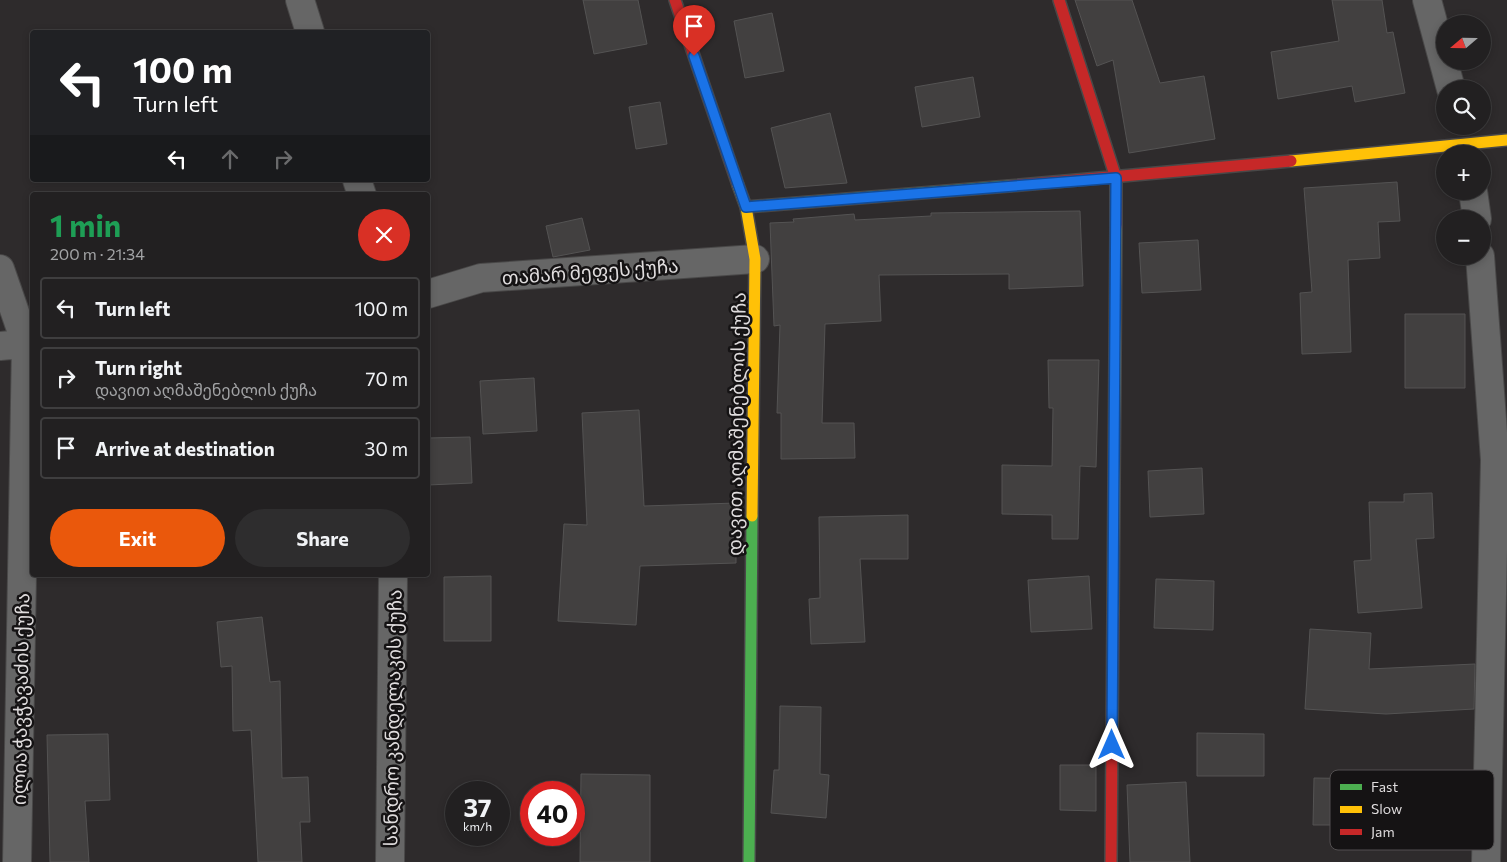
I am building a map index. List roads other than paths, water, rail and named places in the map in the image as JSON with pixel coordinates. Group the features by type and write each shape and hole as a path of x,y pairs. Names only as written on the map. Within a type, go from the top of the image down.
{"street":[{"path":"300,0 309,30"},
{"name":"დავით აღმაშენებლის ქუჩა","path":"675,0 746,207 755,259 749,862"},
{"path":"1059,0 1116,178 1111,862"},
{"path":"1427,0 1448,80"},
{"path":"746,207 1116,178 1464,141 1507,140"},
{"name":"თამარ მეფეს ქუჩა","path":"430,293 481,278 755,259"},
{"path":"1481,265 1495,460 1488,770"},
{"name":"ილია ჭავჭავაძის ქუჩა","path":"0,269 19,344 17,862"},
{"name":"სანდრო კანდელაკის ქუჩა","path":"390,862 393,577"}]}
